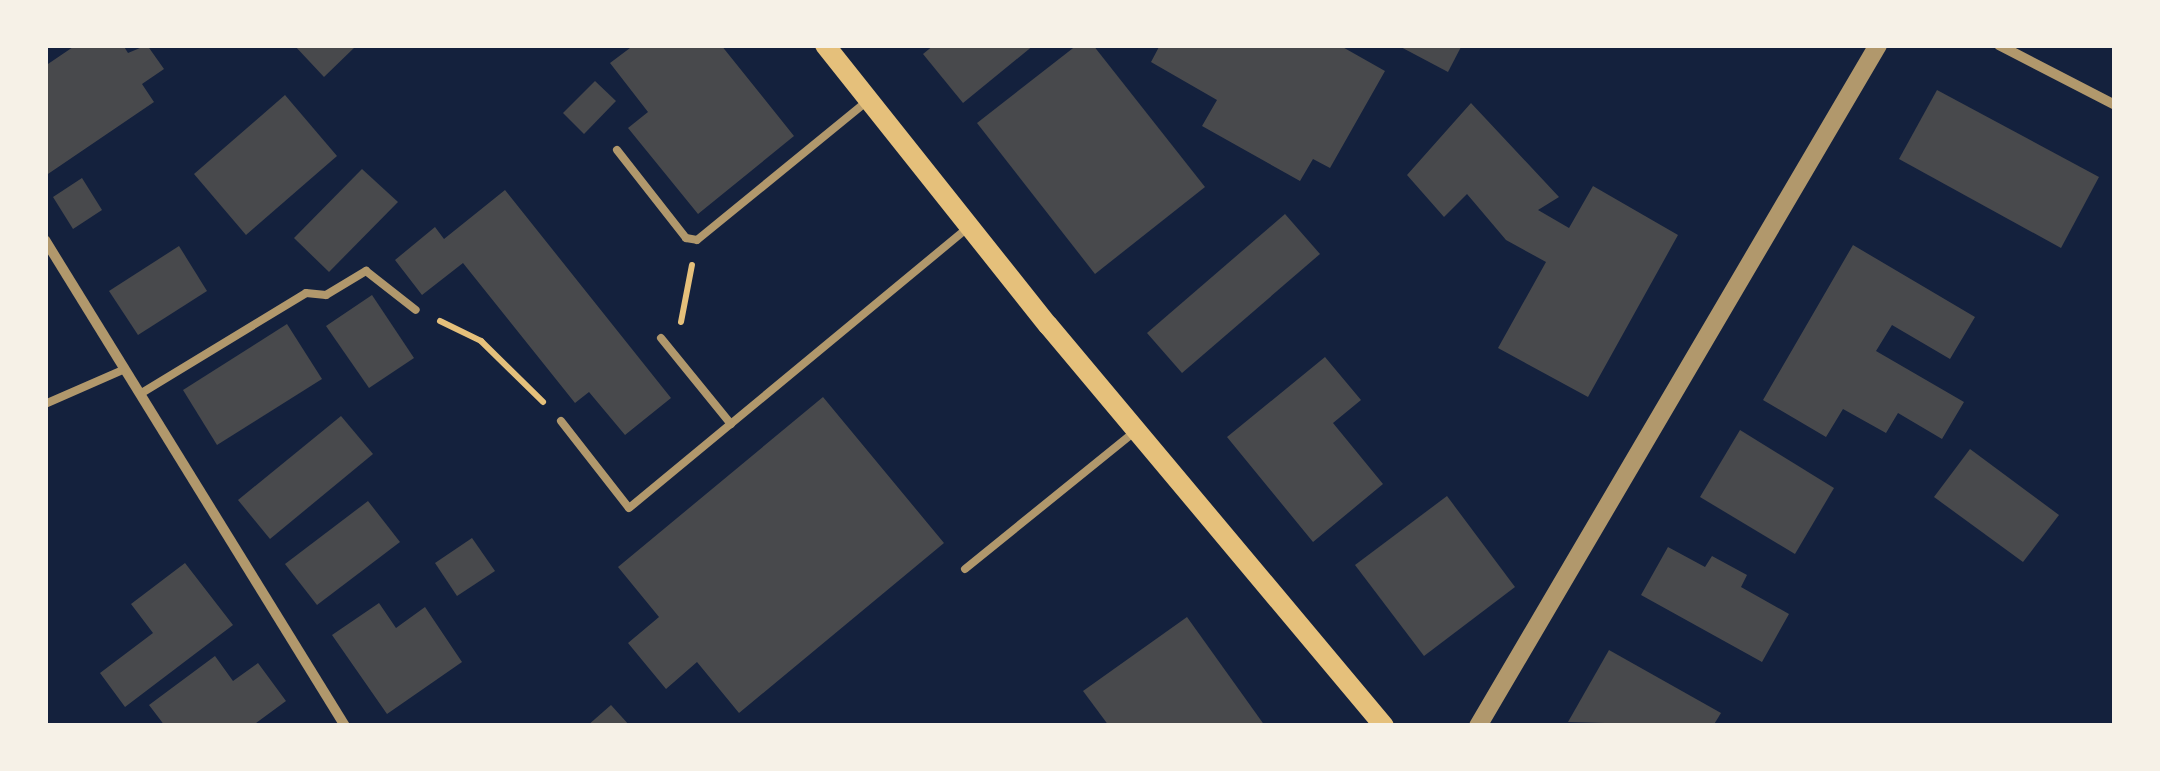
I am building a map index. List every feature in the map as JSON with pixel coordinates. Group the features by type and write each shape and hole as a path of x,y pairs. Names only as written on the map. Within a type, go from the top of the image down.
{"main road":[{"path":"826,45 1137,430 1384,726"}],"street":[{"path":"1478,726 1878,45"},
{"path":"1999,45 2115,105"},
{"path":"45,240 345,726"}],"lane":[{"path":"617,150 686,238 697,240 869,99"},
{"path":"562,421 629,508 970,226"},
{"path":"140,394 306,293 326,295 366,271 416,310"},
{"path":"661,338 731,424"},
{"path":"45,404 125,369"},
{"path":"964,570 1137,430"}],"path":[{"path":"675,354 697,240"},
{"path":"416,310 481,341 562,421"}],"building":[{"path":"76,45 123,45 128,53 147,45 164,69 142,84 154,102 45,176 45,66"},
{"path":"294,45 357,45 324,77"},
{"path":"634,45 721,45 794,136 698,214 628,128 648,112 610,63"},
{"path":"934,45 1034,45 963,103 923,54"},
{"path":"1077,45 1093,45 1205,187 1095,274 977,123"},
{"path":"1160,45 1339,45 1385,71 1330,168 1313,159 1300,181 1202,126 1217,100 1151,62"},
{"path":"1397,45 1462,45 1448,72"},
{"path":"595,81 616,101 584,134 563,113"},
{"path":"1937,90 2099,177 2061,248 1899,159"},
{"path":"285,95 337,156 246,235 194,174"},
{"path":"1471,103 1559,197 1538,210 1569,228 1593,186 1678,235 1588,397 1498,348 1546,262 1506,240 1467,194 1444,217 1407,175"},
{"path":"362,169 398,202 329,272 294,238"},
{"path":"82,178 102,210 73,229 53,197"},
{"path":"505,190 671,398 625,435 589,392 575,403 463,263 422,295 395,260 435,227 444,239"},
{"path":"1285,214 1320,254 1182,373 1147,333"},
{"path":"1853,245 1975,317 1950,359 1892,325 1876,351 1964,402 1942,439 1898,413 1886,433 1843,409 1826,437 1763,400"},
{"path":"179,246 207,291 138,335 109,291"},
{"path":"372,295 414,358 369,388 326,326"},
{"path":"287,324 322,379 217,445 183,390"},
{"path":"1325,357 1361,400 1333,423 1383,484 1313,542 1227,437"},
{"path":"823,397 944,543 739,713 697,662 666,689 628,643 659,617 618,567"},
{"path":"341,416 373,454 270,539 238,500"},
{"path":"1740,430 1834,488 1795,554 1700,497"},
{"path":"1970,449 2059,515 2023,562 1934,497"},
{"path":"1447,496 1515,587 1424,656 1355,565"},
{"path":"368,501 400,542 317,605 285,564"},
{"path":"472,538 495,571 457,596 435,563"},
{"path":"1668,547 1705,567 1712,556 1747,575 1741,587 1789,614 1762,662 1641,595"},
{"path":"185,563 233,625 125,707 100,673 153,633 131,604"},
{"path":"379,603 396,628 425,607 462,662 387,714 332,635"},
{"path":"1187,617 1265,726 1109,726 1083,691"},
{"path":"1609,650 1721,713 1713,726 1568,722"},
{"path":"215,656 233,681 258,663 286,701 252,726 165,726 149,705"},
{"path":"611,705 630,726 587,726"}]}
